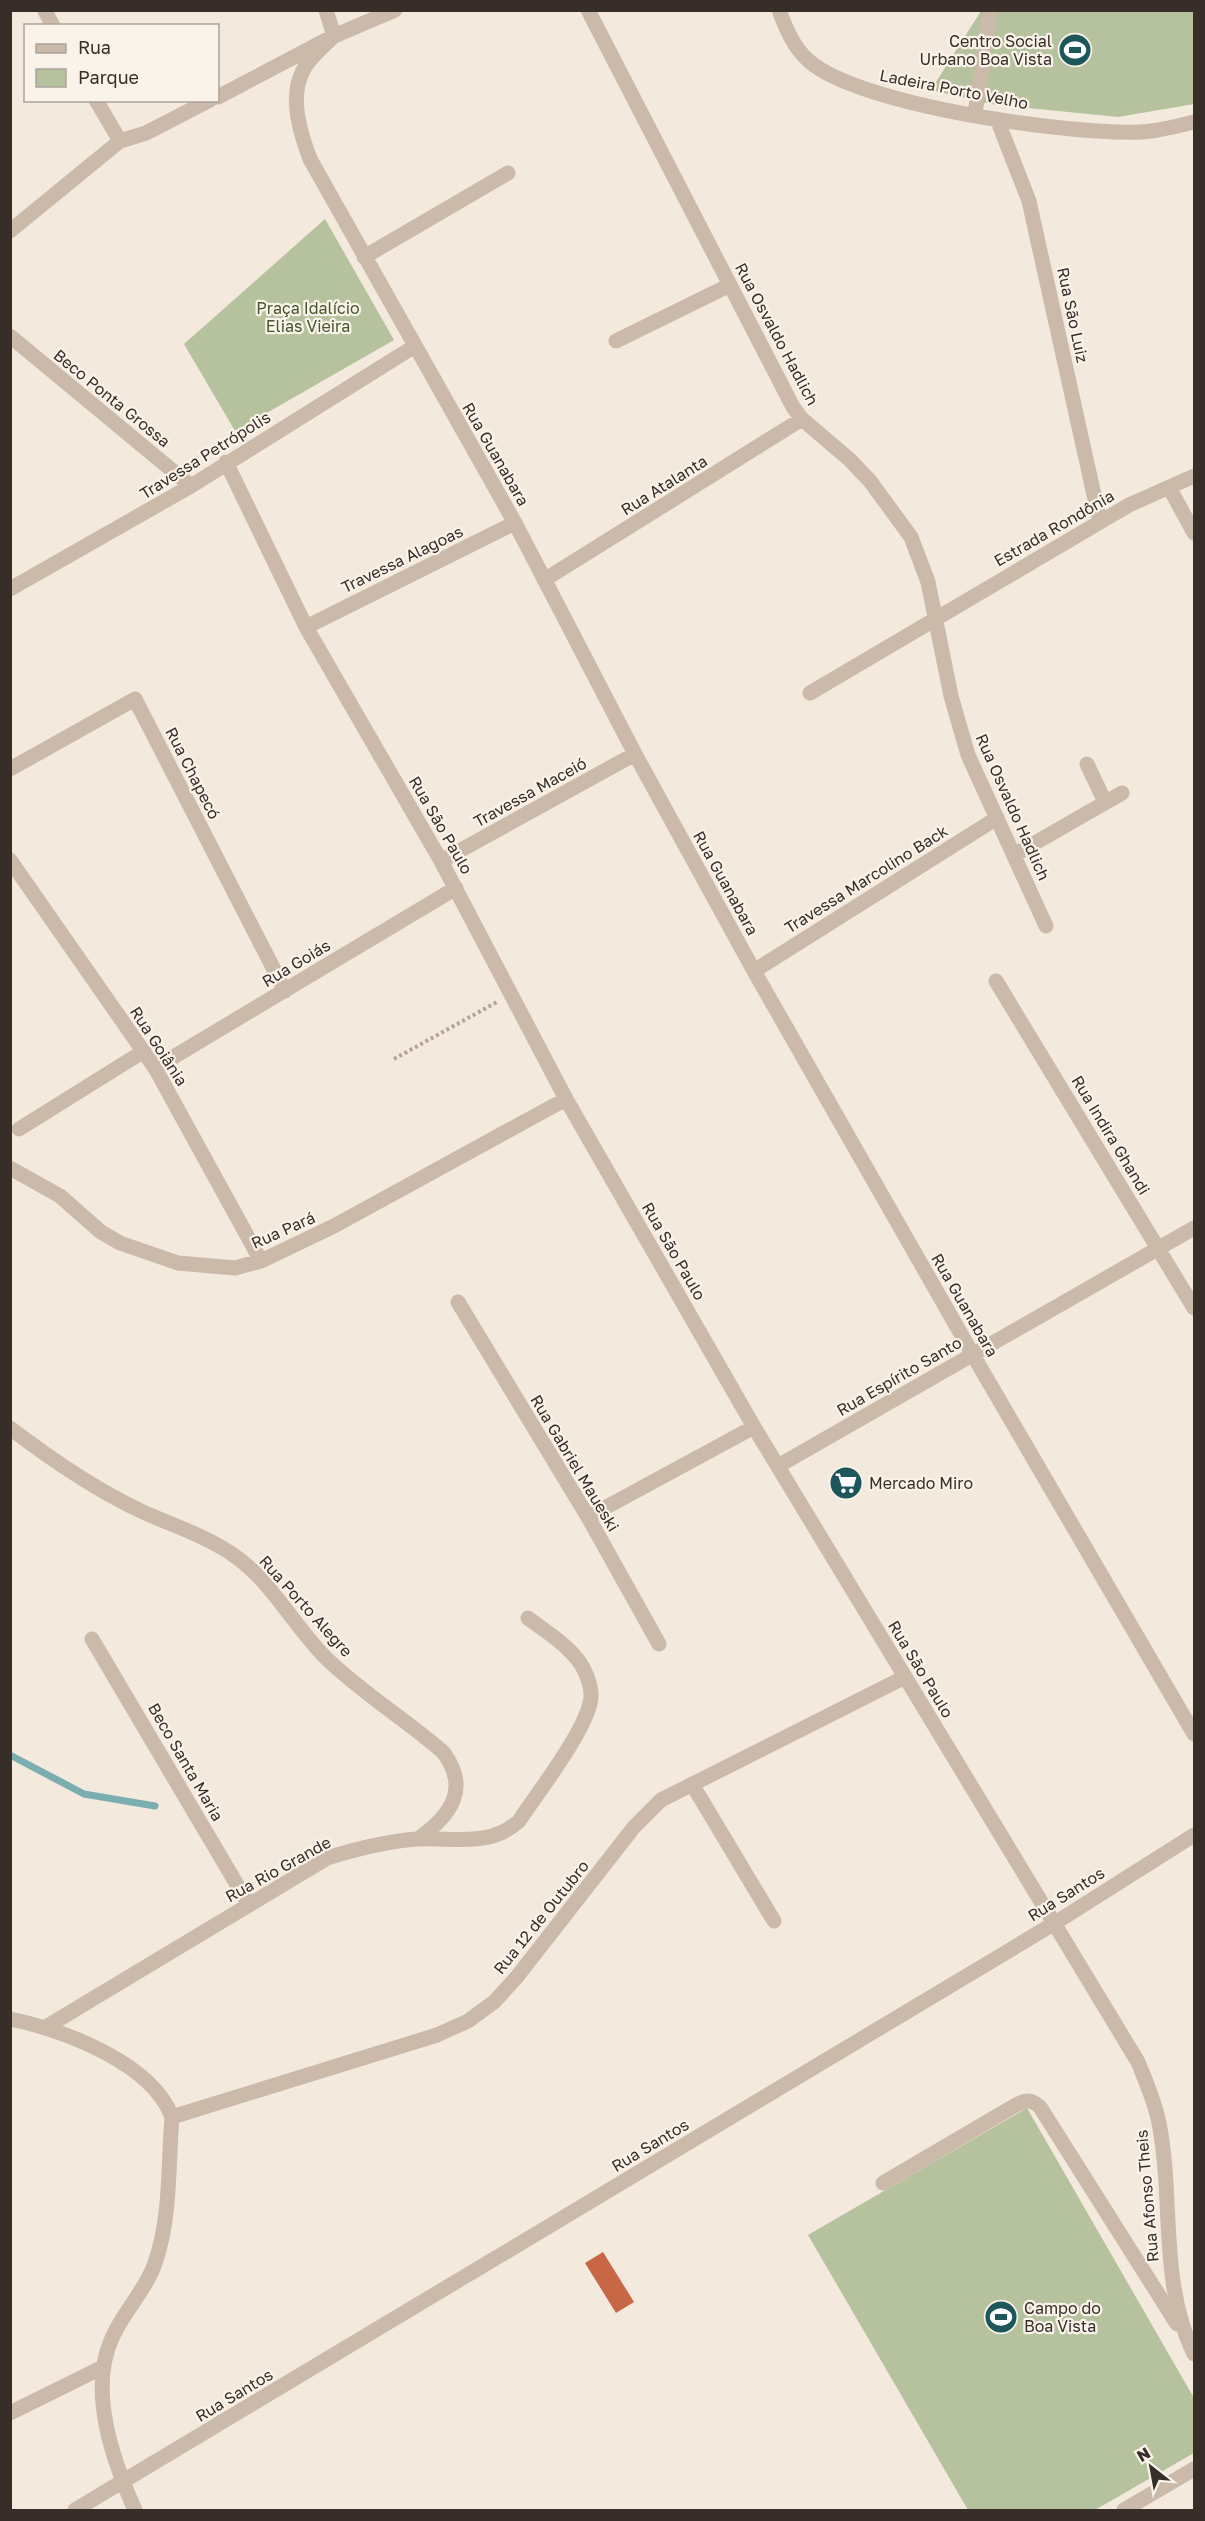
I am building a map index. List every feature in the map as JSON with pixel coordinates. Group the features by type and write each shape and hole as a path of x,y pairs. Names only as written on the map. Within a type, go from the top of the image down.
{"street":[{"path":"326,10 334,36"},
{"path":"219,95 334,36 395,10"},
{"name":"Rua Osvaldo Hadlich","path":"588,10 802,419 850,460 892,508 911,537 921,560 960,729 1046,926"},
{"name":"Ladeira Porto Velho","path":"779,10 796,46 808,61 827,74 878,94 997,119 1123,132 1142,132 1194,122"},
{"path":"975,114 990,10"},
{"name":"Rua Guanabara","path":"334,36 311,59 300,76 298,119 310,159 515,523 635,754 754,971 973,1355 1194,1734"},
{"path":"97,102 120,141"},
{"path":"10,231 120,141 146,133 206,102"},
{"name":"Rua São Luiz","path":"997,119 1029,201 1100,522"},
{"path":"364,257 508,173"},
{"path":"616,341 730,285"},
{"name":"Beco Ponta Grossa","path":"14,344 191,486"},
{"name":"Travessa Petrópolis","path":"10,589 191,486 226,462 415,346"},
{"name":"Rua Atalanta","path":"544,580 802,419"},
{"name":"Rua São Paulo","path":"226,462 306,627 456,888 566,1099 754,1427 1126,2038"},
{"name":"Estrada Rondônia","path":"810,693 1100,522 1194,476"},
{"path":"1169,487 1194,533"},
{"name":"Travessa Alagoas","path":"306,627 515,523"},
{"name":"Rua Chapecó","path":"10,769 135,699 285,991"},
{"name":"Travessa Maceió","path":"441,861 635,754"},
{"path":"1087,764 1105,802"},
{"path":"1014,855 1122,793"},
{"name":"Travessa Marcolino Back","path":"754,971 997,818"},
{"name":"Rua Goiânia","path":"10,861 155,1068 261,1261"},
{"name":"Rua Goiás","path":"155,1068 456,888"},
{"name":"Rua Indira Ghandi","path":"996,981 1194,1308"},
{"path":"19,1129 144,1051"},
{"name":"Rua Pará","path":"10,1167 60,1196 101,1232 148,1254 202,1267 235,1268 261,1261 334,1226 566,1099"},
{"name":"Rua Espírito Santo","path":"778,1467 1194,1228"},
{"name":"Rua Gabriel Maueski","path":"458,1302 588,1517 659,1644"},
{"path":"588,1517 754,1427"},
{"name":"Rua Porto Alegre","path":"10,1428 74,1474 108,1495 209,1540 231,1553 251,1568 307,1639 328,1660 443,1752 453,1766 457,1780 455,1794 448,1811 439,1824 418,1839"},
{"name":"Rua Rio Grande","path":"46,2028 327,1858 368,1847 418,1839 474,1840 507,1832 519,1821 586,1715 591,1697 588,1680 579,1660 528,1618"},
{"name":"Beco Santa Maria","path":"92,1639 249,1905"},
{"name":"Rua 12 de Outubro","path":"172,2117 437,2035 468,2021 494,2002 516,1978 648,1811 661,1800 905,1677"},
{"path":"692,1784 774,1922"},
{"name":"Rua Santos","path":"75,2511 1055,1923 1194,1834"},
{"path":"10,2019 46,2028 86,2044 136,2072 154,2086 166,2102 172,2117 165,2209 158,2254 146,2282 123,2314 110,2340 103,2367 103,2401 123,2482 135,2511"},
{"name":"Rua Afonso Theis","path":"1126,2038 1149,2089 1159,2122 1175,2297 1187,2339 1194,2354"},
{"path":"883,2183 1016,2105 1026,2100 1034,2101 1040,2107 1187,2339"},
{"path":"10,2413 103,2367"},
{"path":"1124,2511 1194,2469"}],"path":[{"path":"394,1059 511,994"}],"green space":[{"name":"Centro Social Urbano Boa Vista","path":"981,11 1194,11 1194,104 1118,117 990,104 931,90"},
{"name":"Praça Idalício Elias Vieira","path":"325,219 394,340 235,431 184,344"},
{"name":"Campo do Boa Vista","path":"1027,2108 1194,2398 1194,2453 1095,2510 968,2510 808,2235"}],"building":[{"path":"603,2252 634,2302 616,2313 585,2263"}],"waterway":[{"path":"10,1755 84,1794 155,1806"}],"place":[{"name":"Centro Social Urbano Boa Vista","path":"1075,50"},
{"name":"Mercado Miro","path":"846,1483"},
{"name":"Campo do Boa Vista","path":"1001,2317"}]}
